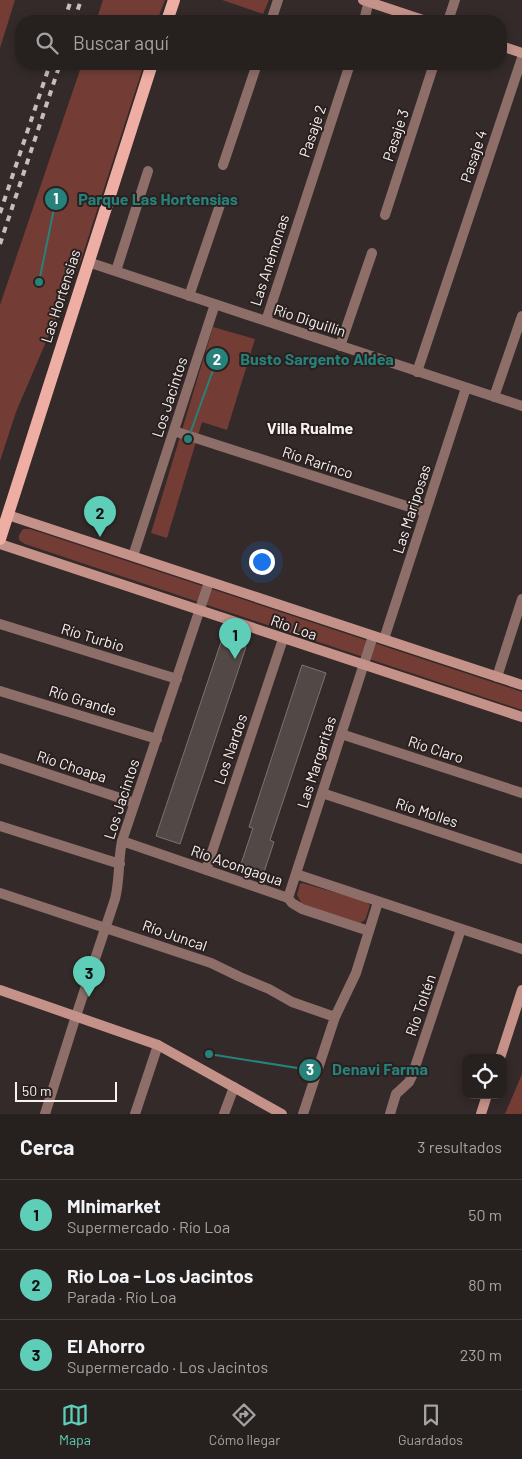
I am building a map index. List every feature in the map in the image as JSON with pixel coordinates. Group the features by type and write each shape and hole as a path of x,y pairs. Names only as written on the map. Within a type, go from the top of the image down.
{"main road":[{"path":"169,15 174,0"},
{"name":"Las Hortensias","path":"0,539 150,70"}],"street":[{"path":"273,15 278,0"},
{"path":"450,15 455,0"},
{"path":"365,15 366,1 408,15"},
{"path":"507,48 522,53"},
{"name":"Pasaje 4","path":"417,372 522,58"},
{"path":"223,165 255,70"},
{"name":"Pasaje 2","path":"302,208 348,70"},
{"name":"Pasaje 3","path":"384,215 432,70"},
{"path":"116,271 148,171"},
{"path":"189,296 220,205"},
{"name":"Las Anémonas","path":"266,321 302,208"},
{"path":"340,346 372,253"},
{"name":"Río Diguillín","path":"88,262 522,406"},
{"name":"Los Jacintos","path":"133,556 215,304"},
{"path":"494,397 522,316"},
{"name":"Las Mariposas","path":"384,640 466,388"},
{"name":"Río Rarinco","path":"174,432 425,512"},
{"name":"Río Loa","path":"8,515 522,685"},
{"name":"Río Loa","path":"0,544 363,666 522,717"},
{"name":"Los Jacintos","path":"45,1114 118,887 122,841 210,582"},
{"path":"497,677 522,599"},
{"name":"Río Turbio","path":"0,624 177,679"},
{"name":"Las Margaritas","path":"288,898 373,636"},
{"name":"Los Nardos","path":"206,870 283,639"},
{"name":"Río Grande","path":"0,691 156,739"},
{"name":"Río Claro","path":"341,734 522,793"},
{"name":"Río Choapa","path":"0,758 135,803"},
{"name":"Río Molles","path":"322,793 522,859"},
{"path":"0,826 120,864"},
{"name":"Río Acongagua","path":"122,841 288,898 302,909 369,931"},
{"name":"Río Acongagua","path":"296,874 522,950"},
{"name":"Río Juncal","path":"0,893 211,963 269,988 292,1002 335,1017"},
{"path":"303,1114 335,1017 356,973 378,902"},
{"name":"Río Toltén","path":"390,1114 396,1094 409,1082 412,1076 461,929"},
{"path":"0,990 158,1045 282,1114"},
{"path":"501,1054 522,990"},
{"path":"135,1114 158,1045"},
{"path":"224,1114 234,1087"},
{"path":"481,1114 486,1099"}],"shaded area":[{"path":"0,0 15,0 0,48"},
{"path":"103,0 165,0 159,15 98,15"},
{"path":"222,0 269,0 263,14"},
{"path":"80,70 142,70 81,260 16,412 0,461 0,305"},
{"path":"213,327 255,339 227,430 202,422 167,538 151,533"},
{"path":"23,529 30,529 522,692 522,710 25,544 19,540 19,535"},
{"path":"302,883 365,901 370,905 365,920 360,923 305,906 297,895"},
{"path":"522,1074 522,1114 505,1114"}],"building":[{"path":"222,639 246,647 180,844 156,836"},
{"path":"302,665 326,673 270,840 274,842 264,872 241,864 253,828 249,827"}],"railway":[{"path":"66,15 71,0"},
{"path":"76,15 81,0"},
{"path":"0,213 48,70"},
{"path":"0,244 58,70"}],"place":[{"name":"Parque Las Hortensias","path":"39,282"},
{"name":"Busto Sargento Aldea","path":"188,439"},
{"name":"Rio Loa - Los Jacintos","path":"100,537"},
{"name":"MInimarket","path":"235,659"},
{"name":"El Ahorro","path":"89,997"},
{"name":"Denavi Farma","path":"209,1054"}],"district":[{"name":"Villa Rualme","path":"310,427"}]}
